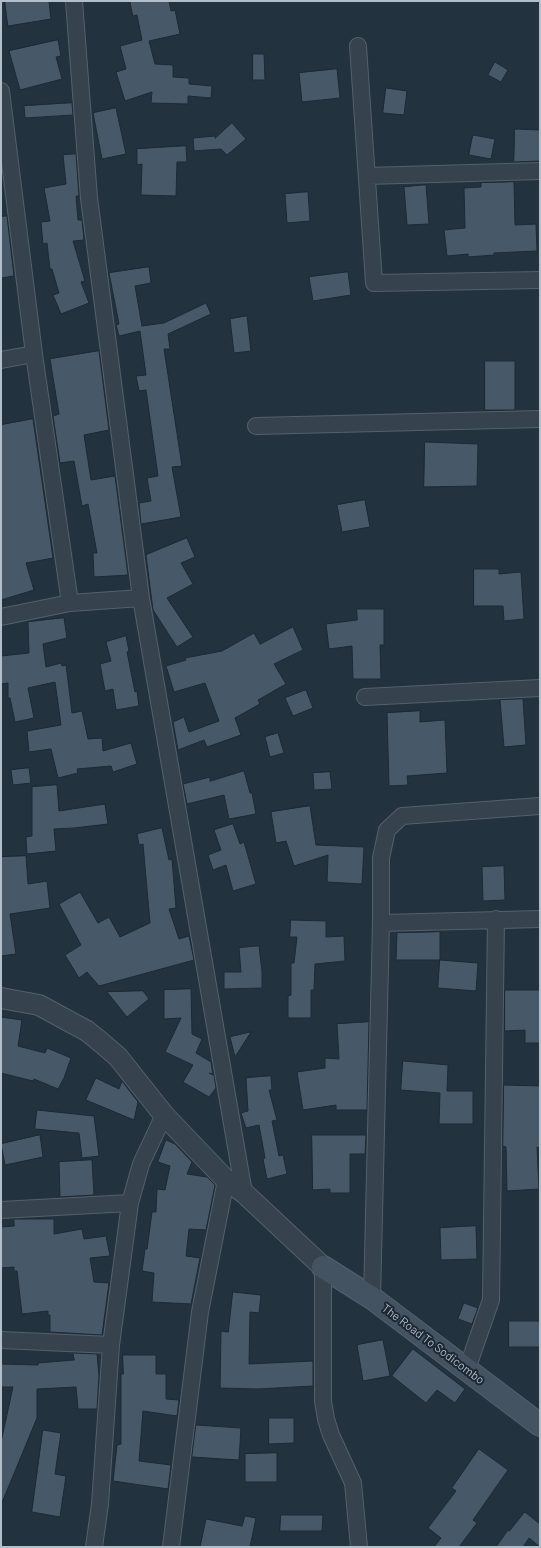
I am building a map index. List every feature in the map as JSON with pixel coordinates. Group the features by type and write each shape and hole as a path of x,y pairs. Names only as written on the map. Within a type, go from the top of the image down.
{"main road":[{"name":"The Road To Sodicombo","path":"323,1267 372,1298 540,1425"}],"street":[{"path":"74,1 90,198 141,598 244,1192"},
{"path":"358,46 374,283 540,280"},
{"path":"1,91 34,354 70,602"},
{"path":"367,176 540,171"},
{"path":"1,360 34,354"},
{"path":"256,426 540,419"},
{"path":"1,616 70,602 141,598"},
{"path":"365,697 540,688"},
{"path":"372,1298 381,858 387,830 402,816 540,806"},
{"path":"381,923 540,919"},
{"path":"467,1369 491,1300 496,920"},
{"path":"1,998 39,1005 87,1031 118,1057 164,1115 226,1180 244,1192 323,1267 324,1400 326,1419 353,1483 359,1547"},
{"path":"94,1547 100,1504 112,1346 130,1203 141,1164 164,1115"},
{"path":"171,1547 200,1312 226,1180"},
{"path":"1,1210 130,1203"},
{"path":"1,1340 112,1346"}],"building":[{"path":"5,1 49,1 51,19 8,26"},
{"path":"130,1 169,1 171,11 175,10 180,34 149,41 155,64 173,65 173,77 189,78 189,84 212,86 211,98 188,96 188,104 151,103 152,92 125,101 116,72 126,69 120,46 142,40 137,15 133,16"},
{"path":"58,40 61,56 56,57 62,79 20,90 9,51"},
{"path":"253,54 264,54 265,80 253,80"},
{"path":"495,62 508,70 501,82 488,75"},
{"path":"337,69 340,98 302,102 299,73"},
{"path":"386,88 407,91 404,115 383,113"},
{"path":"72,103 73,115 25,118 24,106"},
{"path":"116,108 126,154 102,159 93,113"},
{"path":"232,123 246,139 227,155 221,149 194,151 193,138 215,136 215,138"},
{"path":"515,129 540,130 540,161 514,162"},
{"path":"473,135 495,139 491,159 469,155"},
{"path":"186,146 187,162 177,162 176,196 141,195 142,164 137,165 137,149"},
{"path":"76,154 79,196 76,196 78,220 82,220 84,240 73,241 85,281 81,282 89,303 61,314 53,295 59,293 52,269 50,269 47,243 43,244 41,222 50,221 44,188 66,184 63,155"},
{"path":"514,182 515,225 536,224 537,251 494,253 494,255 468,257 468,254 447,256 444,230 465,228 464,188 481,187 481,183"},
{"path":"426,185 429,224 407,225 404,187"},
{"path":"308,192 310,221 287,223 285,194"},
{"path":"7,216 14,276 1,278 1,217"},
{"path":"149,267 151,283 135,286 142,326 164,323 206,303 211,314 168,334 170,349 164,349 182,466 172,467 181,517 141,524 139,503 151,501 147,478 158,476 146,390 139,391 136,376 146,375 140,331 119,336 116,325 119,324 109,273"},
{"path":"348,272 351,295 313,301 309,277"},
{"path":"247,316 251,351 234,353 230,319"},
{"path":"99,351 109,430 84,435 91,480 115,476 128,575 94,577 93,553 97,553 88,504 82,506 74,461 60,463 53,416 59,414 50,359"},
{"path":"485,361 515,361 515,410 485,410"},
{"path":"33,419 53,558 26,563 34,590 1,600 1,425"},
{"path":"425,442 478,444 477,486 424,487"},
{"path":"365,500 370,527 342,532 337,505"},
{"path":"187,538 195,557 181,563 193,584 167,598 193,637 177,647 153,610 146,555"},
{"path":"474,569 499,569 499,574 521,572 524,619 504,621 503,606 474,606"},
{"path":"357,609 384,609 384,645 380,645 381,679 353,679 352,646 329,649 326,624 357,620"},
{"path":"64,618 67,638 43,644 46,667 61,663 62,666 66,665 72,713 82,711 88,739 102,738 103,751 131,743 137,764 113,772 111,766 77,769 78,773 58,778 51,749 29,752 27,731 61,725 55,682 28,688 34,718 15,722 10,698 8,698 8,683 1,684 1,656 29,653 28,622"},
{"path":"293,627 303,650 274,664 286,684 258,700 260,704 235,718 241,735 207,747 204,740 178,750 173,722 184,717 189,732 219,721 205,683 174,692 166,666 186,660 185,658 222,651 254,633 260,644"},
{"path":"126,636 129,651 127,652 139,706 116,710 113,689 105,691 100,664 111,661 106,642"},
{"path":"306,690 313,708 293,716 285,698"},
{"path":"523,699 526,745 504,747 500,700"},
{"path":"420,711 420,722 445,720 447,773 407,776 408,785 389,786 387,713"},
{"path":"278,733 284,753 270,757 265,737"},
{"path":"29,768 31,783 13,785 11,770"},
{"path":"244,771 250,793 252,793 256,814 229,819 224,795 187,804 183,784 210,777 210,781"},
{"path":"330,772 332,789 314,790 313,773"},
{"path":"57,785 59,811 105,804 108,824 54,829 56,851 27,854 26,837 32,836 32,787"},
{"path":"310,806 316,845 364,847 362,884 327,882 328,855 294,866 286,841 276,843 271,812"},
{"path":"233,824 240,844 244,842 256,884 233,891 226,865 213,870 208,855 221,850 214,830"},
{"path":"162,828 169,860 172,859 176,908 169,909 179,939 189,936 194,960 99,986 87,972 79,978 65,955 81,945 59,904 80,892 98,923 109,917 120,937 150,923 143,844 139,845 137,834"},
{"path":"26,856 28,884 47,881 50,908 10,914 16,954 1,956 1,857"},
{"path":"504,866 505,900 483,901 482,867"},
{"path":"291,920 326,921 326,937 344,936 345,961 315,964 314,990 311,990 311,1018 288,1018 288,996 291,995 291,963 294,963 297,937 290,937"},
{"path":"440,932 440,960 396,960 397,933"},
{"path":"259,946 262,988 224,989 224,972 241,972 239,948"},
{"path":"440,960 478,963 476,991 438,988"},
{"path":"191,989 192,1034 202,1039 196,1053 211,1062 214,1075 216,1088 209,1097 183,1082 193,1065 165,1052 181,1018 164,1019 164,990"},
{"path":"505,990 540,990 540,1043 525,1043 525,1030 505,1031"},
{"path":"143,991 149,999 127,1017 107,992"},
{"path":"1,1017 22,1020 18,1046 45,1053 47,1048 71,1058 58,1089 34,1079 33,1081 1,1073"},
{"path":"369,1022 367,1110 336,1110 336,1105 303,1110 297,1072 325,1068 325,1058 339,1059 337,1024"},
{"path":"251,1032 235,1057 230,1037"},
{"path":"403,1061 448,1065 447,1091 473,1091 473,1124 439,1124 440,1093 401,1090"},
{"path":"271,1076 272,1090 269,1090 277,1120 272,1121 279,1156 283,1155 287,1174 267,1179 259,1125 246,1128 241,1113 248,1111 246,1078"},
{"path":"96,1078 119,1089 122,1081 138,1102 134,1120 86,1100"},
{"path":"504,1085 540,1086 540,1148 537,1147 539,1189 507,1191 506,1147 503,1146"},
{"path":"37,1110 94,1116 99,1156 82,1158 79,1133 35,1129"},
{"path":"40,1135 43,1157 5,1165 1,1144"},
{"path":"312,1135 366,1135 365,1154 350,1154 350,1193 330,1193 330,1189 313,1190"},
{"path":"166,1140 175,1144 192,1162 187,1174 207,1177 215,1185 206,1230 189,1229 186,1256 200,1258 191,1304 152,1302 154,1273 142,1271 152,1212 156,1212 157,1189 165,1190 170,1166 158,1162"},
{"path":"92,1160 94,1195 60,1197 59,1162"},
{"path":"14,1219 54,1219 54,1234 82,1229 84,1239 106,1236 110,1256 90,1258 94,1282 109,1283 102,1335 50,1332 50,1315 48,1315 48,1311 22,1314 17,1271 14,1271 14,1267 1,1268 1,1227 14,1226"},
{"path":"476,1226 477,1259 441,1260 440,1228"},
{"path":"233,1292 261,1295 259,1313 250,1312 249,1364 313,1361 313,1386 258,1389 220,1388 221,1331 228,1332"},
{"path":"464,1303 478,1308 472,1324 458,1319"},
{"path":"509,1321 540,1321 540,1347 509,1347"},
{"path":"383,1340 390,1376 363,1381 357,1345"},
{"path":"413,1349 465,1389 455,1403 437,1390 426,1403 392,1376"},
{"path":"73,1353 97,1354 99,1376 97,1409 78,1409 76,1387 37,1389 37,1418 1,1505 1,1442 13,1387 1,1387 1,1364 38,1365 38,1363 74,1360"},
{"path":"123,1355 156,1355 156,1374 166,1374 166,1399 179,1400 177,1416 143,1411 139,1461 171,1465 168,1489 113,1481 117,1445 121,1444 121,1374 123,1374"},
{"path":"269,1418 294,1418 294,1443 269,1444"},
{"path":"196,1425 241,1428 239,1460 192,1457"},
{"path":"43,1430 61,1433 55,1474 66,1476 60,1517 32,1512"},
{"path":"479,1449 508,1470 473,1520 477,1523 459,1547 434,1547 441,1538 428,1528 456,1491 452,1488"},
{"path":"277,1453 277,1482 245,1482 245,1454"},
{"path":"525,1512 540,1524 540,1547 529,1538 523,1547 496,1547 508,1530"},
{"path":"281,1515 323,1515 322,1531 280,1531"},
{"path":"245,1516 256,1518 250,1547 200,1547 206,1519 242,1526"}]}
